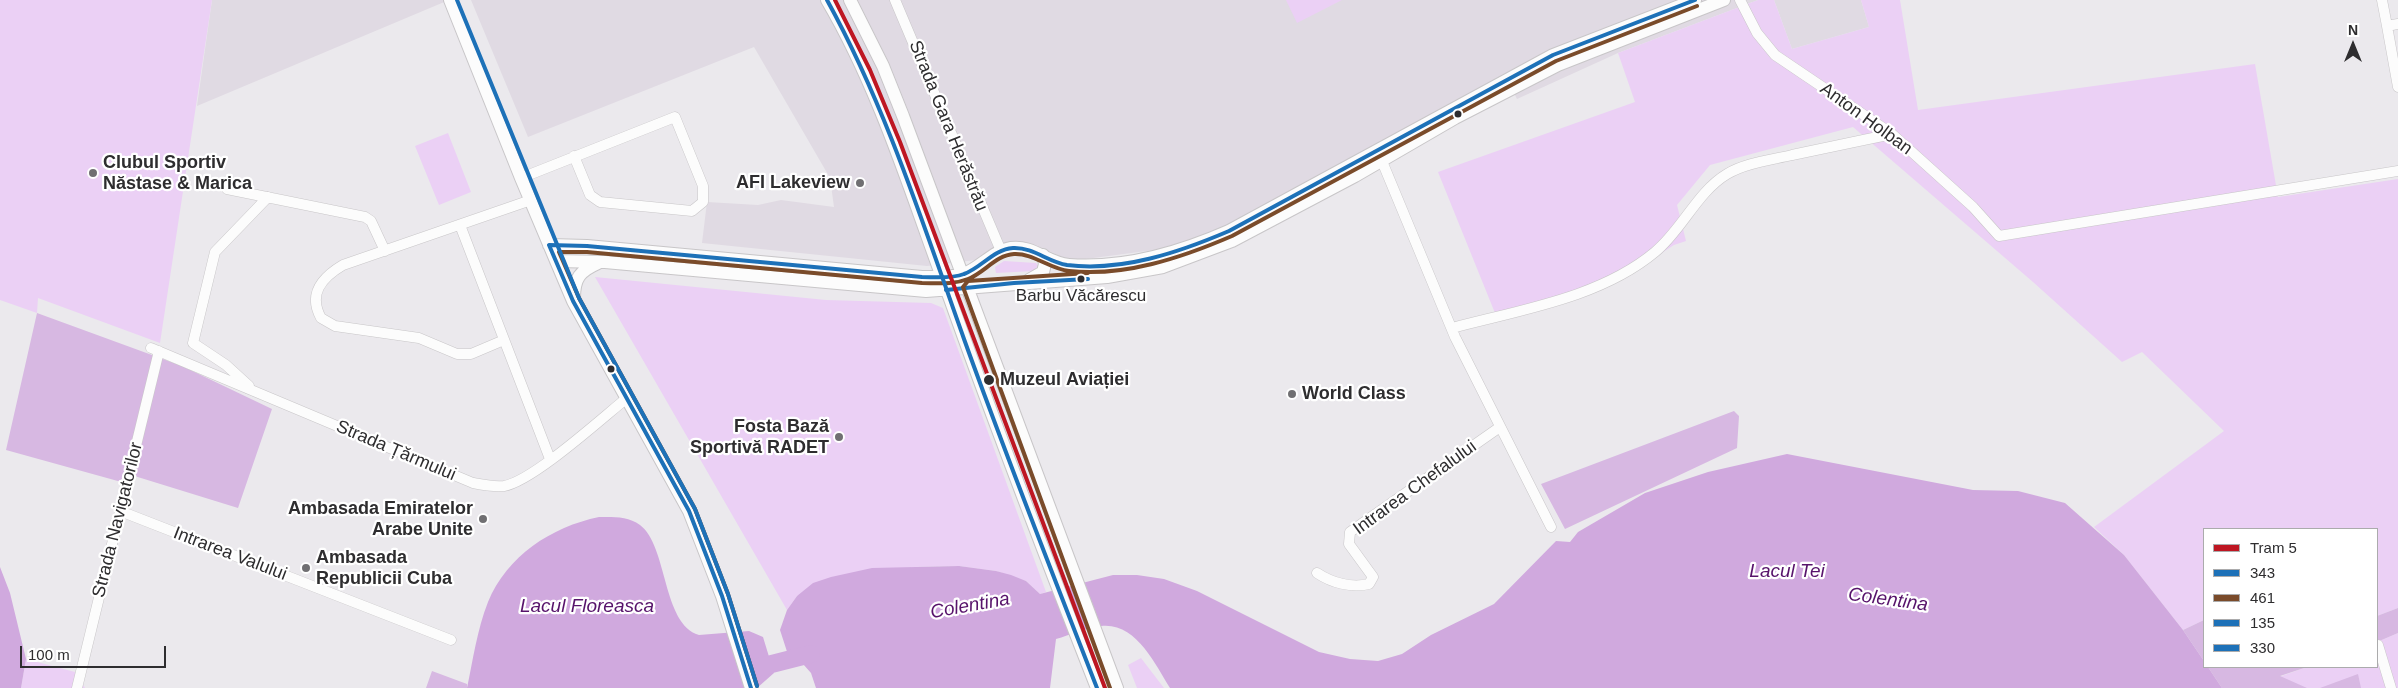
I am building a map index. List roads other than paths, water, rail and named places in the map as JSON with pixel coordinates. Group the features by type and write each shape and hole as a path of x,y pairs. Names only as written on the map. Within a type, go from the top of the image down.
{"main road":[{"path":"450,0 520,178 573,301 685,503 713,570 751,688"},
{"path":"827,0 863,72 887,127 946,290 1097,688"},
{"path":"850,0 883,66 964,274 1117,688"},
{"path":"556,261 602,262 899,289 946,290 1014,283 1107,277 1163,267 1232,241 1553,55 1695,0"},
{"path":"549,245 587,246 902,276 964,274 1001,251 1018,248 1028,249 1063,264 1106,264 1149,258 1184,249 1228,231 1564,62 1724,0"},
{"path":"1014,283 1036,278 1043,272 1045,264 1043,255"},
{"path":"573,301 577,276 585,269 602,262"}],"street":[{"name":"Strada Gara Herăstrău","path":"895,0 1001,251"},
{"name":"Anton Holban","path":"1740,0 1757,33 1775,55 1892,134 1973,207 1999,236 2398,170"},
{"path":"2382,0 2398,87"},
{"path":"2387,26 2398,24"},
{"path":"520,178 541,169 674,116 703,186 702,202 692,211 600,202 590,195 574,156"},
{"path":"1452,328 1570,297 1617,277 1655,253 1677,231 1709,190 1727,174 1756,163 1892,134"},
{"path":"1379,155 1452,328 1551,527"},
{"path":"227,189 365,217 371,222 385,251"},
{"path":"255,391 232,370 193,343 215,252 268,197"},
{"path":"504,340 471,354 457,354 418,338 335,326 321,318 315,301 315,292 333,271 343,266 531,200"},
{"path":"460,225 550,459"},
{"name":"Strada Țărmului","path":"155,350 485,486 506,486 517,481 550,459 627,398"},
{"name":"Strada Navigatorilor","path":"77,688 120,511 155,350"},
{"name":"Intrarea Chefalului","path":"1317,573 1338,583 1354,586 1369,584 1373,577 1349,544 1350,532 1500,427"},
{"name":"Intrarea Valului","path":"120,511 451,640"},
{"path":"2378,645 2391,688"}],"water":[{"name":"Lacul Tei","path":"1787,454 1973,490 2018,491 2065,503 2124,555 2183,630 2203,660 2203,668 2209,668 2222,688 1170,688 1143,646 1124,631 1113,627 1101,626 1056,639 1050,688 816,688 811,673 803,664 792,667 780,630 787,610 797,596 813,583 872,568 959,566 996,571 1026,581 1040,594 1113,575 1137,575 1164,579 1197,591 1319,652 1350,659 1378,661 1402,654 1431,635 1494,604 1556,541 1570,542 1578,532 1645,493 1708,472"},
{"name":"Lacul Floreasca","path":"599,517 630,520 640,525 649,535 656,550 671,601 678,616 687,628 699,635 749,631 763,637 774,673 757,688 467,688 484,613 496,586 507,571 533,546 548,536 564,528"},
{"path":"0,567 10,593 26,659 21,688 0,688"}],"waterway":[{"name":"Colentina","path":"748,670 811,654"}],"tram line":[{"name":"5","path":"835,0 870,70 900,142 1105,688"}],"place":[{"name":"Clubul Sportiv Năstase & Marica","path":"93,173"},
{"name":"AFI Lakeview","path":"860,183"},
{"name":"Barbu Văcărescu","path":"1081,279"},
{"name":"Muzeul Aviației","path":"989,380"},
{"name":"World Class","path":"1292,394"},
{"name":"Fosta Bază Sportivă RADET","path":"839,437"},
{"name":"Ambasada Emiratelor Arabe Unite","path":"483,519"},
{"name":"Ambasada Republicii Cuba","path":"306,568"}]}
